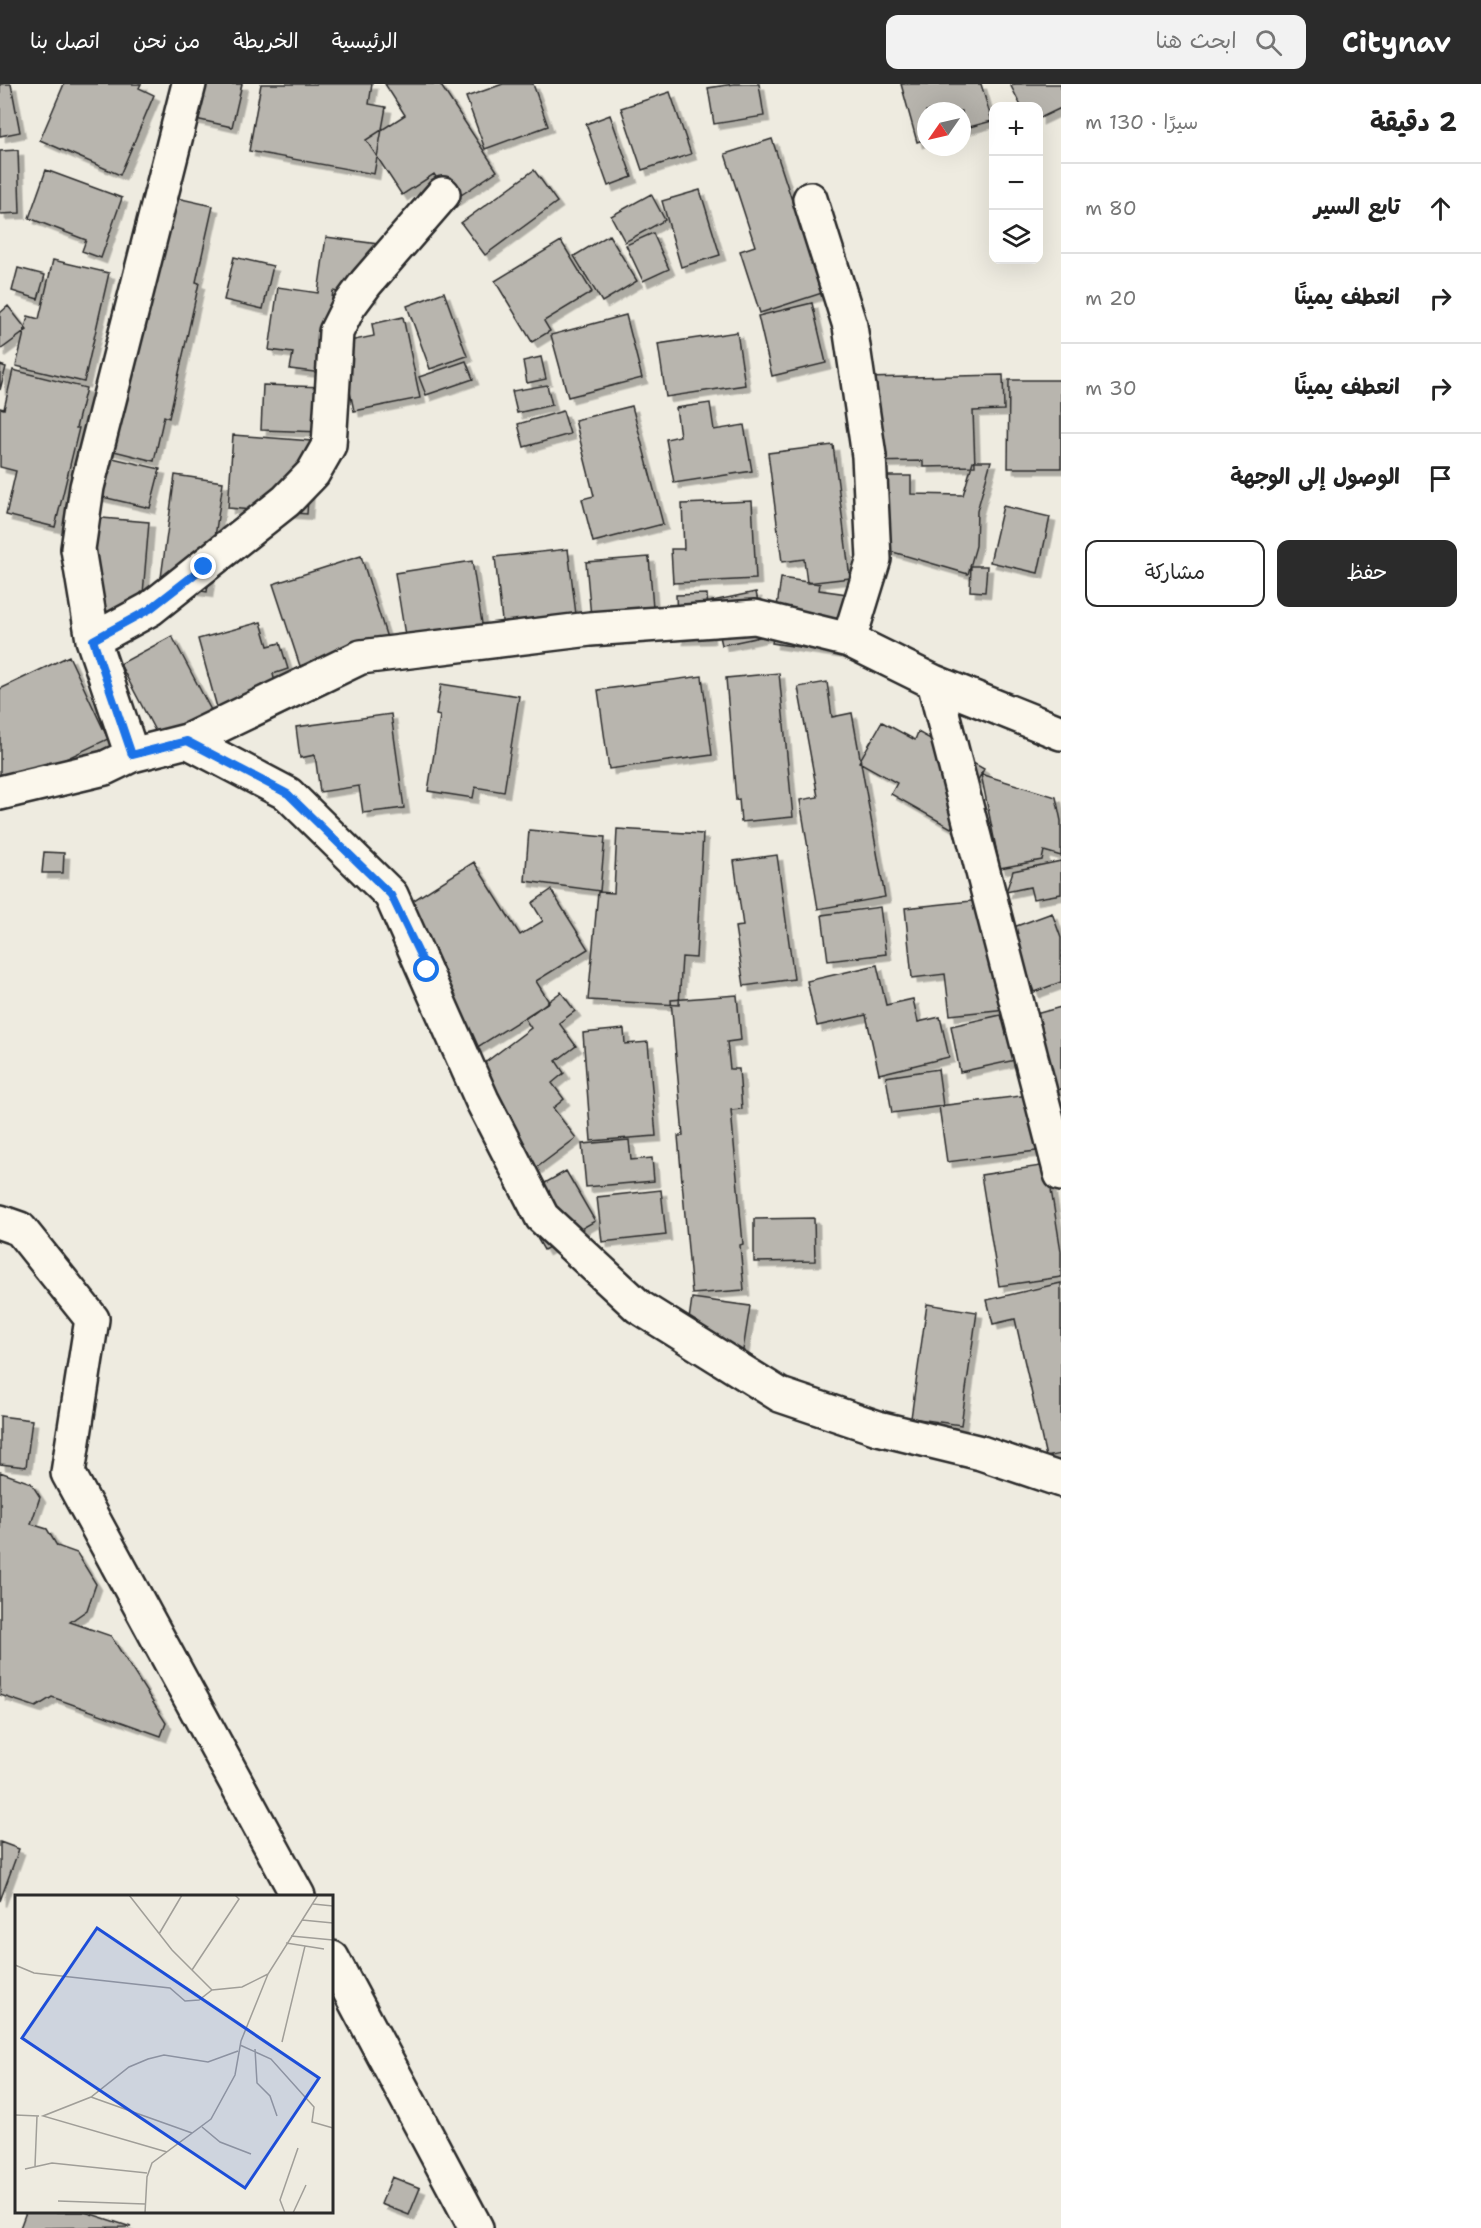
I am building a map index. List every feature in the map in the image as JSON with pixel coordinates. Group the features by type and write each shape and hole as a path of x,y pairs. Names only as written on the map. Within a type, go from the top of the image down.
{"street":[{"path":"132,755 93,640 78,549 87,487 189,84"},
{"path":"93,640 150,609 286,501 313,473 329,445 336,332 349,306 366,283 443,194"},
{"path":"810,200 850,326 869,456 874,559 849,640"},
{"path":"0,793 105,768 132,755 187,741 361,657 590,629 755,617 849,640 934,682 1061,733"},
{"path":"934,682 1061,1174"},
{"path":"187,741 288,794 391,895 482,1100 542,1217 639,1307 780,1395 878,1428 981,1453 1061,1480"},
{"path":"0,1222 20,1229 92,1319 68,1473 297,1895"},
{"path":"333,1960 476,2228"}],"building":[{"path":"0,84 11,84 20,132 0,136"},
{"path":"64,84 141,84 139,88 154,95 120,175 40,140"},
{"path":"189,84 242,84 232,127 182,116"},
{"path":"261,84 372,84 369,104 386,107 374,174 249,151"},
{"path":"385,84 440,84 497,171 452,201 434,174 402,195 366,140 405,115"},
{"path":"503,84 533,84 548,126 485,149 466,97"},
{"path":"734,84 759,84 764,116 714,124 708,88"},
{"path":"901,84 981,84 989,111 989,122 971,127 971,102 917,102 917,142"},
{"path":"1015,84 1061,84 1061,108 1043,117 1043,102 1019,102 1011,86"},
{"path":"670,92 691,154 642,170 621,108"},
{"path":"610,115 632,177 608,186 586,124"},
{"path":"772,139 822,293 760,313 740,251 755,246 725,154"},
{"path":"18,150 20,213 0,214 0,151"},
{"path":"46,170 122,198 101,258 82,251 86,240 29,218"},
{"path":"534,170 557,202 485,255 461,223"},
{"path":"700,190 720,255 681,267 662,201"},
{"path":"159,194 213,206 196,282 199,283 169,418 164,416 154,461 102,448"},
{"path":"651,194 665,220 625,242 611,216"},
{"path":"653,233 669,269 643,281 626,245"},
{"path":"609,235 637,281 602,302 574,256"},
{"path":"326,237 378,244 371,297 333,291 322,373 290,369 293,353 269,350 278,287 318,293"},
{"path":"561,241 592,292 544,321 550,331 532,342 495,281"},
{"path":"234,257 273,266 263,309 224,300"},
{"path":"53,260 109,273 84,382 16,366 28,316 39,319"},
{"path":"18,268 45,275 38,299 12,291"},
{"path":"444,292 467,356 430,369 407,306"},
{"path":"812,303 826,363 772,376 758,316"},
{"path":"8,306 27,330 0,350 0,313"},
{"path":"626,315 642,378 568,397 551,335"},
{"path":"403,317 420,398 354,411 340,343 374,336 372,324"},
{"path":"737,332 745,385 666,397 658,344"},
{"path":"541,357 546,379 527,383 523,361"},
{"path":"466,361 473,379 426,395 419,377"},
{"path":"0,365 6,367 0,390"},
{"path":"13,370 86,388 76,428 79,428 55,527 6,515 16,471 0,467 0,408 4,409"},
{"path":"1003,375 1004,410 973,411 975,466 923,467 923,461 864,462 862,378"},
{"path":"1009,380 1061,380 1061,468 1008,468"},
{"path":"263,385 325,387 323,432 261,430"},
{"path":"547,385 552,405 517,413 512,391"},
{"path":"710,403 714,430 744,425 752,471 674,483 666,439 680,436 676,408"},
{"path":"632,406 663,524 593,542 582,499 594,496 575,420"},
{"path":"563,411 570,434 524,447 518,424"},
{"path":"233,435 312,441 307,514 228,508"},
{"path":"833,445 850,578 807,583 804,559 782,562 768,453"},
{"path":"104,456 160,469 150,508 94,495"},
{"path":"973,461 991,461 977,511 976,546 968,574 869,545 870,476 911,476 911,494 963,495"},
{"path":"175,475 223,482 207,592 160,585"},
{"path":"752,501 756,579 673,583 671,549 684,549 682,504"},
{"path":"1003,506 1050,517 1038,573 990,562"},
{"path":"90,517 149,522 141,618 88,613"},
{"path":"568,549 579,639 505,648 495,557"},
{"path":"361,556 387,638 300,666 273,584"},
{"path":"649,557 655,634 593,639 586,562"},
{"path":"472,561 484,636 407,648 395,573"},
{"path":"971,566 987,566 985,592 970,591"},
{"path":"781,578 820,584 819,590 847,594 839,653 772,643"},
{"path":"756,592 765,636 722,645 712,601"},
{"path":"707,594 709,638 678,639 676,595"},
{"path":"261,622 268,646 280,643 288,669 273,674 278,695 218,711 198,639"},
{"path":"172,636 214,716 162,744 120,664"},
{"path":"69,656 108,739 0,790 0,689"},
{"path":"779,673 793,817 741,822 739,799 736,800 726,678"},
{"path":"702,676 712,755 609,769 598,690"},
{"path":"827,682 832,717 852,713 885,897 818,909 800,800 818,797 798,687"},
{"path":"441,684 519,696 504,792 475,787 473,798 428,791 440,716 436,715"},
{"path":"391,714 404,808 363,813 359,786 320,792 315,755 300,758 296,727"},
{"path":"882,722 915,740 918,732 984,769 951,828 891,794 897,783 859,762"},
{"path":"981,774 1056,797 1061,821 1061,856 1044,851 1042,860 1000,868"},
{"path":"617,829 703,834 696,958 682,957 679,1005 588,1000 598,892 614,893"},
{"path":"529,830 605,837 600,891 525,881"},
{"path":"44,852 64,853 63,873 42,873"},
{"path":"777,855 794,979 744,986 735,927 743,926 734,861"},
{"path":"1061,861 1061,894 1033,899 1030,887 1006,892 1013,871"},
{"path":"474,862 520,935 543,921 532,903 551,890 588,949 536,981 549,1002 476,1048 406,905"},
{"path":"981,900 1006,1009 950,1015 945,974 912,978 905,908"},
{"path":"880,907 886,954 828,961 822,915"},
{"path":"1052,913 1061,938 1061,982 1034,992 1011,928"},
{"path":"877,965 886,1005 913,999 918,1022 940,1017 949,1057 879,1074 866,1015 817,1026 807,981"},
{"path":"561,992 575,1011 559,1023 576,1046 556,1061 564,1073 552,1083 564,1099 553,1108 576,1138 528,1174 484,1113 501,1100 478,1068 531,1028 525,1019"},
{"path":"737,995 741,1040 727,1042 730,1069 739,1069 742,1109 731,1110 743,1244 740,1245 744,1290 692,1294 678,1136 683,1136 671,1000"},
{"path":"1061,1007 1061,1089 1053,1092 1032,1015"},
{"path":"1010,1013 1020,1059 960,1072 951,1026"},
{"path":"624,1029 625,1044 648,1042 656,1136 591,1141 583,1033"},
{"path":"938,1069 943,1106 892,1113 886,1077"},
{"path":"1029,1095 1036,1151 947,1162 939,1106"},
{"path":"629,1140 631,1160 652,1158 654,1181 586,1187 582,1144"},
{"path":"1047,1165 1061,1251 1061,1277 999,1286 981,1175"},
{"path":"566,1171 595,1221 544,1250 515,1200"},
{"path":"661,1190 666,1235 602,1242 597,1197"},
{"path":"814,1218 815,1261 754,1262 754,1219"},
{"path":"1061,1283 1061,1454 1046,1457 1015,1319 993,1324 987,1300"},
{"path":"692,1298 750,1306 743,1350 686,1341"},
{"path":"927,1304 977,1312 961,1425 911,1418"},
{"path":"0,1416 32,1420 26,1467 0,1464"},
{"path":"0,1472 31,1483 40,1497 31,1524 47,1529 57,1546 77,1553 96,1584 87,1610 70,1622 111,1636 166,1723 161,1736 52,1697 36,1707 0,1695"},
{"path":"0,1842 19,1849 0,1901"},
{"path":"392,2177 420,2188 409,2215 381,2204"},
{"path":"26,2213 88,2213 131,2227 20,2228"}],"route":[{"path":"204,567 150,609 93,640 132,755 187,741 288,794 391,895 427,970"}]}
